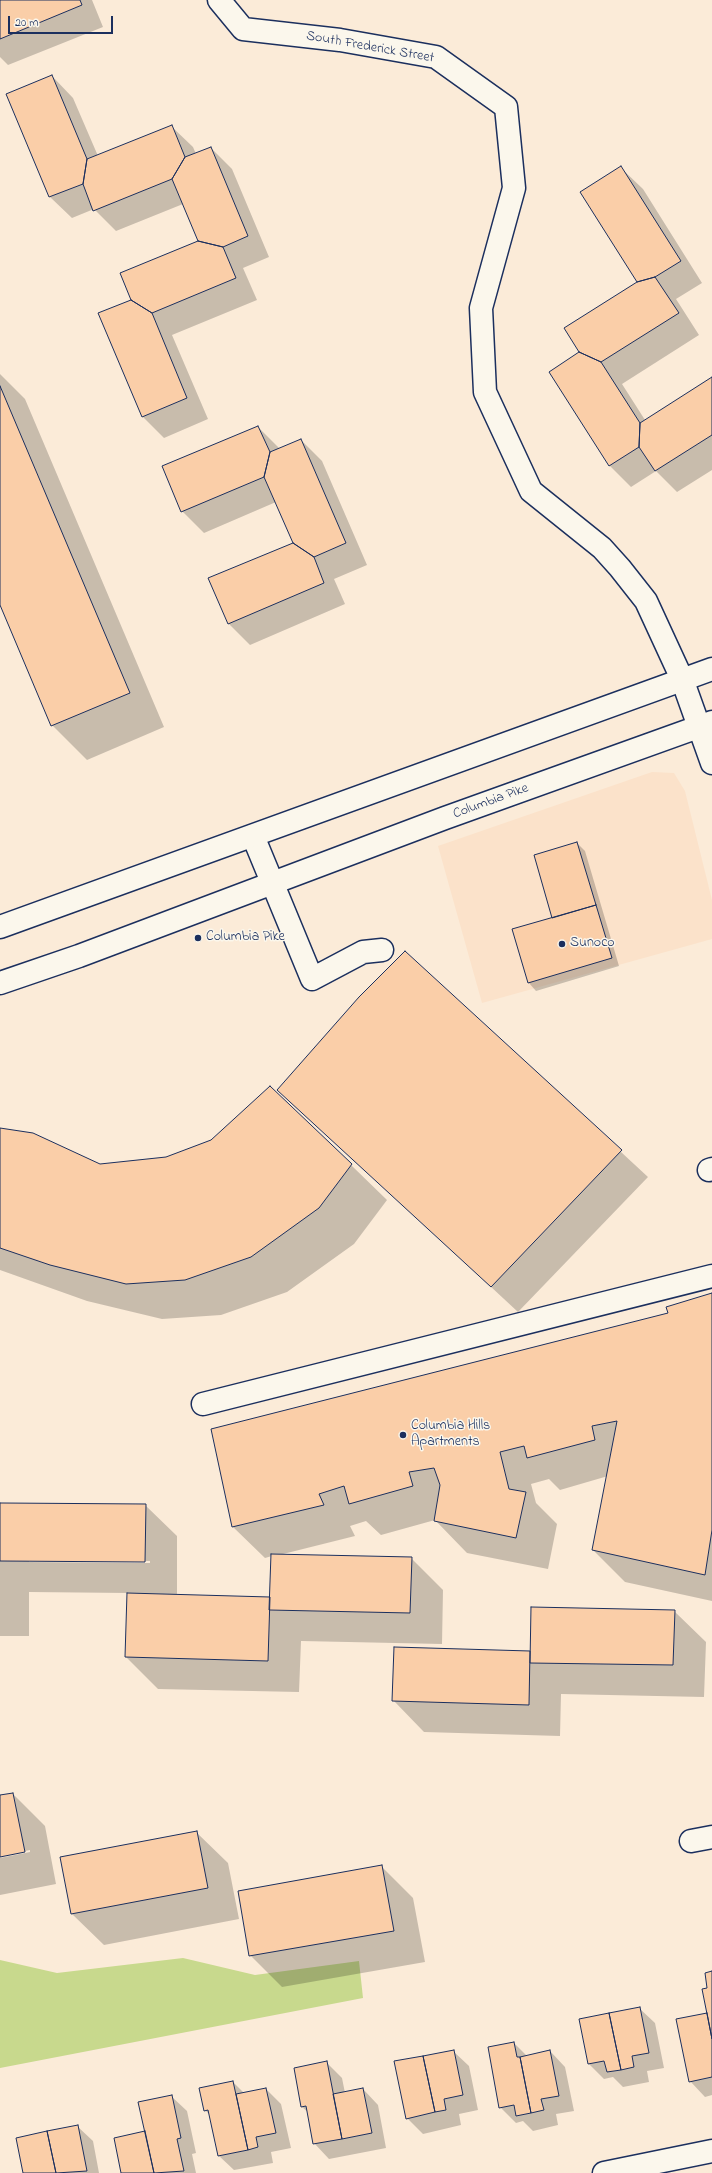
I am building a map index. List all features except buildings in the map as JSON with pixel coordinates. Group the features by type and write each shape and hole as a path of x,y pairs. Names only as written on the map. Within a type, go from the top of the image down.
{"main road":[{"name":"South Frederick Street","path":"218,0 243,29 340,40 436,57 506,107 514,188 481,308 485,392 531,491 602,548 646,601 682,679 706,724 712,763"},
{"path":"0,928 712,669"},
{"name":"Columbia Pike","path":"0,983 79,956 445,818 706,724"},
{"path":"253,836 312,979 363,952 382,950"},
{"path":"203,1404 712,1276"},
{"path":"691,1841 712,1837"},
{"path":"604,2173 712,2151"}],"shaded area":[{"path":"652,772 674,773 685,791 712,900 712,939 482,1003 438,846"}],"green space":[{"path":"183,1958 255,1975 359,1961 363,1998 0,2068 0,1960 57,1973"}],"place":[{"name":"Columbia Pike","path":"198,938"},
{"name":"Sunoco","path":"562,944"},
{"name":"Columbia Hills Apartments","path":"403,1435"}]}
